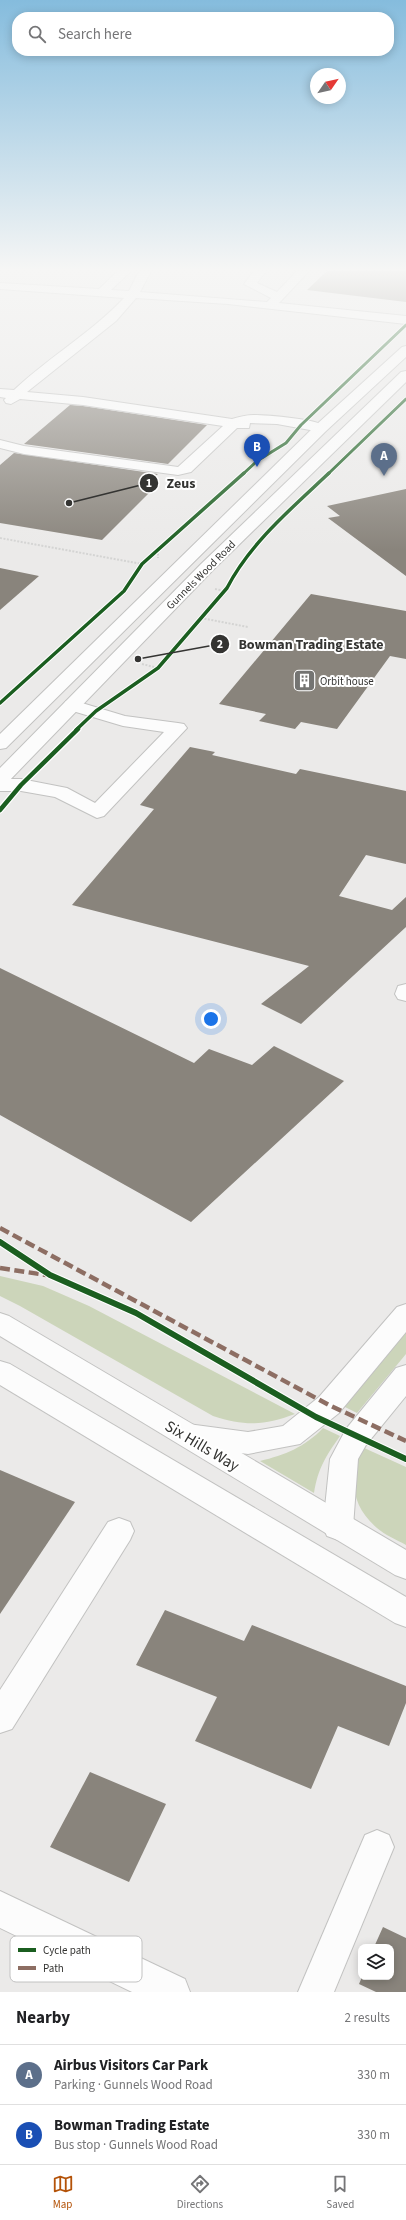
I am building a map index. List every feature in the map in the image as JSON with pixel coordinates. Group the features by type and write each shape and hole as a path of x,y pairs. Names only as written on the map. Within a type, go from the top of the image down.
{"main road":[{"path":"0,408 20,394 32,380 53,364"},
{"name":"Gunnels Wood Road","path":"0,744 318,432 391,364"},
{"name":"Gunnels Wood Road","path":"0,779 206,567 406,374"},
{"path":"0,393 83,401 234,423 264,424 318,432"},
{"path":"0,444 24,450 165,470 186,469 234,423"},
{"path":"0,785 21,785 60,792 97,812 178,728 123,721 72,705"},
{"path":"183,1434 248,1443 290,1436 329,1405 406,1314"},
{"name":"Six Hills Way","path":"0,1323 338,1527 406,1566"},
{"path":"0,1372 406,1614"},
{"path":"338,1527 344,1459 356,1436 406,1376"},
{"path":"0,1718 118,1531"},
{"path":"316,1992 377,1847"},
{"path":"0,1909 56,1936"},
{"path":"142,1978 172,1992"}],"path":[{"path":"0,538 142,564"},
{"path":"153,555 164,545"},
{"path":"158,550 160,557"},
{"path":"138,569 148,559"},
{"path":"220,596 227,588"},
{"path":"196,623 206,612"},
{"path":"201,618 248,627"},
{"path":"152,672 163,662"},
{"path":"138,663 158,668"}],"green space":[{"path":"0,1276 43,1286 89,1306 295,1414 263,1423 235,1422 213,1416 0,1296"},
{"path":"404,1333 406,1333 406,1354 357,1413 343,1406"},
{"path":"323,1428 340,1436 323,1463 314,1493 260,1461 286,1453 302,1445"},
{"path":"362,1447 406,1467 406,1545 377,1528 361,1510 354,1490 354,1480 355,1469"}],"building":[{"path":"70,405 207,425 168,464 24,444"},
{"path":"14,453 158,474 149,482 158,484 102,540 0,523 0,465"},
{"path":"406,489 406,576 328,518 340,516 327,506"},
{"path":"0,568 39,576 0,610"},
{"name":"Orbit house","path":"311,594 406,611 406,659 390,656 337,729 301,722 295,729 259,721 266,714 219,704"},
{"path":"190,747 215,752 212,755 296,774 300,769 406,791 406,864 366,855 339,896 392,910 406,897 406,927 301,1024 261,1004 309,966 72,905 154,809 140,805"},
{"path":"0,968 194,1063 209,1049 252,1065 274,1046 344,1081 191,1222 0,1115"},
{"path":"0,1470 75,1502 0,1614"},
{"path":"165,1610 244,1641 252,1625 406,1686 406,1703 389,1746 338,1726 311,1789 195,1741 217,1697 136,1665"},
{"path":"90,1772 166,1804 129,1882 50,1847"},
{"path":"383,1927 406,1938 406,1992 376,1992 359,1984 361,1980 394,1980 394,1944 375,1944"}],"marked path":[{"path":"0,1228 329,1405 406,1441"},
{"path":"0,1268 46,1275"}],"cycle path":[{"path":"0,703 124,591 142,564 257,461 286,443 301,425 365,364"},
{"path":"0,810 21,785 96,711 158,668 227,588 234,574 273,527 406,399"},
{"path":"0,1242 50,1275 136,1313 316,1417 406,1459"}],"place":[{"name":"Bowman Trading Estate","path":"257,467"},
{"name":"Airbus Visitors Car Park","path":"384,476"},
{"name":"Zeus","path":"69,503"},
{"name":"Bowman Trading Estate","path":"138,659"},
{"name":"Orbit house","path":"304,681"}]}
